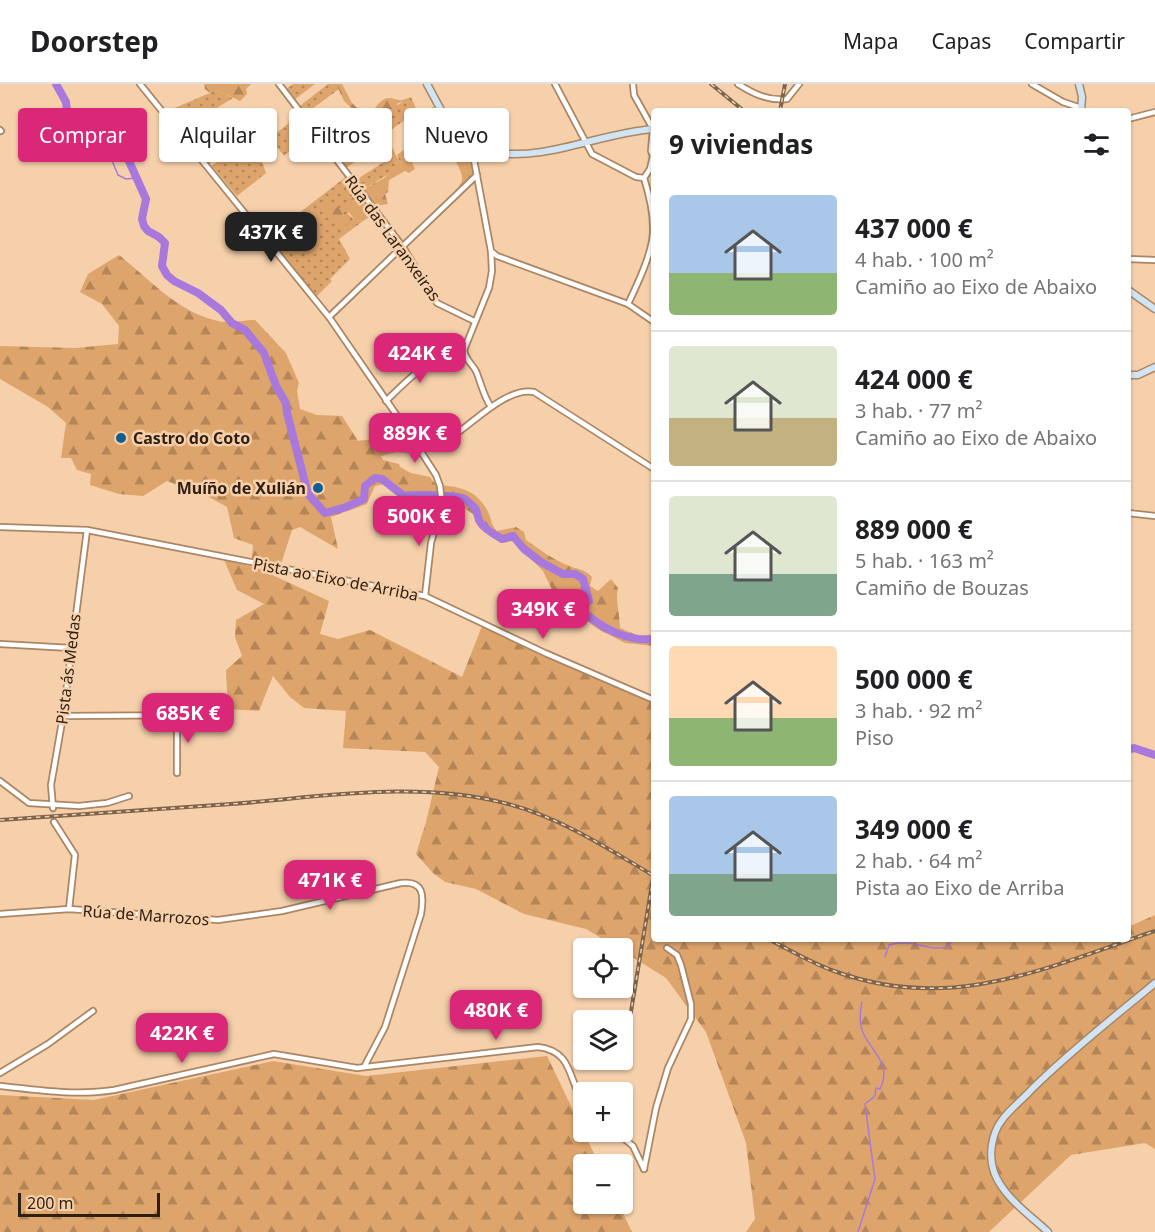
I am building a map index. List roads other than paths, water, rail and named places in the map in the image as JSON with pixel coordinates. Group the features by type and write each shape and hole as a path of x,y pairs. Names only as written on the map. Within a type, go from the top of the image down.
{"street":[{"path":"140,84 329,317 411,436 438,482 442,499 431,543 425,596"},
{"name":"Rúa das Laranxeiras","path":"279,84 403,247 437,303 474,321"},
{"path":"427,84 440,108"},
{"path":"555,84 592,154 636,177 644,178"},
{"path":"633,84 634,95 651,125"},
{"path":"738,84 774,100 787,99 799,84"},
{"path":"1032,84 1076,108"},
{"path":"1079,84 1082,97 1081,108"},
{"path":"1131,118 1155,112"},
{"path":"509,155 537,153 651,129"},
{"path":"476,162 491,251 492,271 489,288 464,351 476,371 491,407"},
{"path":"651,164 644,178 651,217"},
{"path":"329,317 477,175"},
{"path":"628,304 651,241"},
{"path":"491,251 497,256 628,304 651,320"},
{"path":"1131,260 1155,260"},
{"path":"1131,292 1155,309"},
{"path":"386,401 422,366 464,351"},
{"path":"1131,375 1138,375 1155,367"},
{"path":"411,436 432,441 448,440 491,407 518,393 528,391 534,392 651,467"},
{"path":"1131,513 1155,516"},
{"name":"Pista ao Eixo de Arriba","path":"0,527 87,530 425,596 545,653 651,699"},
{"name":"Pista ás Medas","path":"53,806 51,785 63,716 87,530"},
{"path":"0,644 71,648"},
{"path":"63,716 206,715"},
{"path":"177,716 177,773"},
{"path":"0,781 28,803 53,806 108,803 129,796"},
{"path":"54,822 75,855 69,909"},
{"name":"Rúa de Marrozos","path":"0,914 69,909 218,920 282,911 401,883 414,884 420,888 423,896 421,914 385,1027 364,1067"},
{"path":"628,1142 633,1146 644,1168 656,1108 668,1068 691,1019 691,1004 681,965 677,955 667,948"},
{"path":"1048,1232 1000,1185 993,1171 991,1154 994,1135 1002,1120 1044,1077 1155,983"},
{"path":"0,1073 48,1044 93,1011"},
{"path":"0,1086 68,1093 104,1092 274,1054 350,1068 542,1048 558,1054 565,1061 574,1082"}],"waterway":[{"path":"56,84 66,102 68,118 87,131 97,132 115,143 128,159 146,199 142,219 144,226 165,243 162,266 167,275 221,310 232,323 245,330 264,353 276,386 286,403 308,494 325,513 364,499 365,486 375,478 382,479 404,496 435,495 465,499 475,508 480,522 490,532 502,539 513,536 524,549 541,562 563,574 575,574 583,579 589,601 585,604 585,613 592,619 617,633 651,639"},
{"path":"113,162 118,175 126,179 136,178"},
{"path":"1131,749 1155,755"},
{"path":"885,957 889,945 906,943 944,948 951,942"},
{"path":"858,1232 875,1179 865,1104 875,1096 876,1088 880,1089 884,1071 862,1030 860,1023 862,1002"}],"tunnel":[{"path":"53,808 54,822"}],"railway":[{"path":"711,84 740,108"},
{"path":"781,108 785,84"},
{"path":"0,820 370,792 439,793 508,804 547,817 651,874"},
{"path":"631,1010 651,890"},
{"path":"1131,939 1155,931"},
{"path":"774,942 834,971 877,983 918,988 958,987 997,981 1075,959 1124,942"}],"place":[{"name":"Castro do Coto","path":"121,438"},
{"name":"Muíño de Xulián","path":"318,488"}]}
